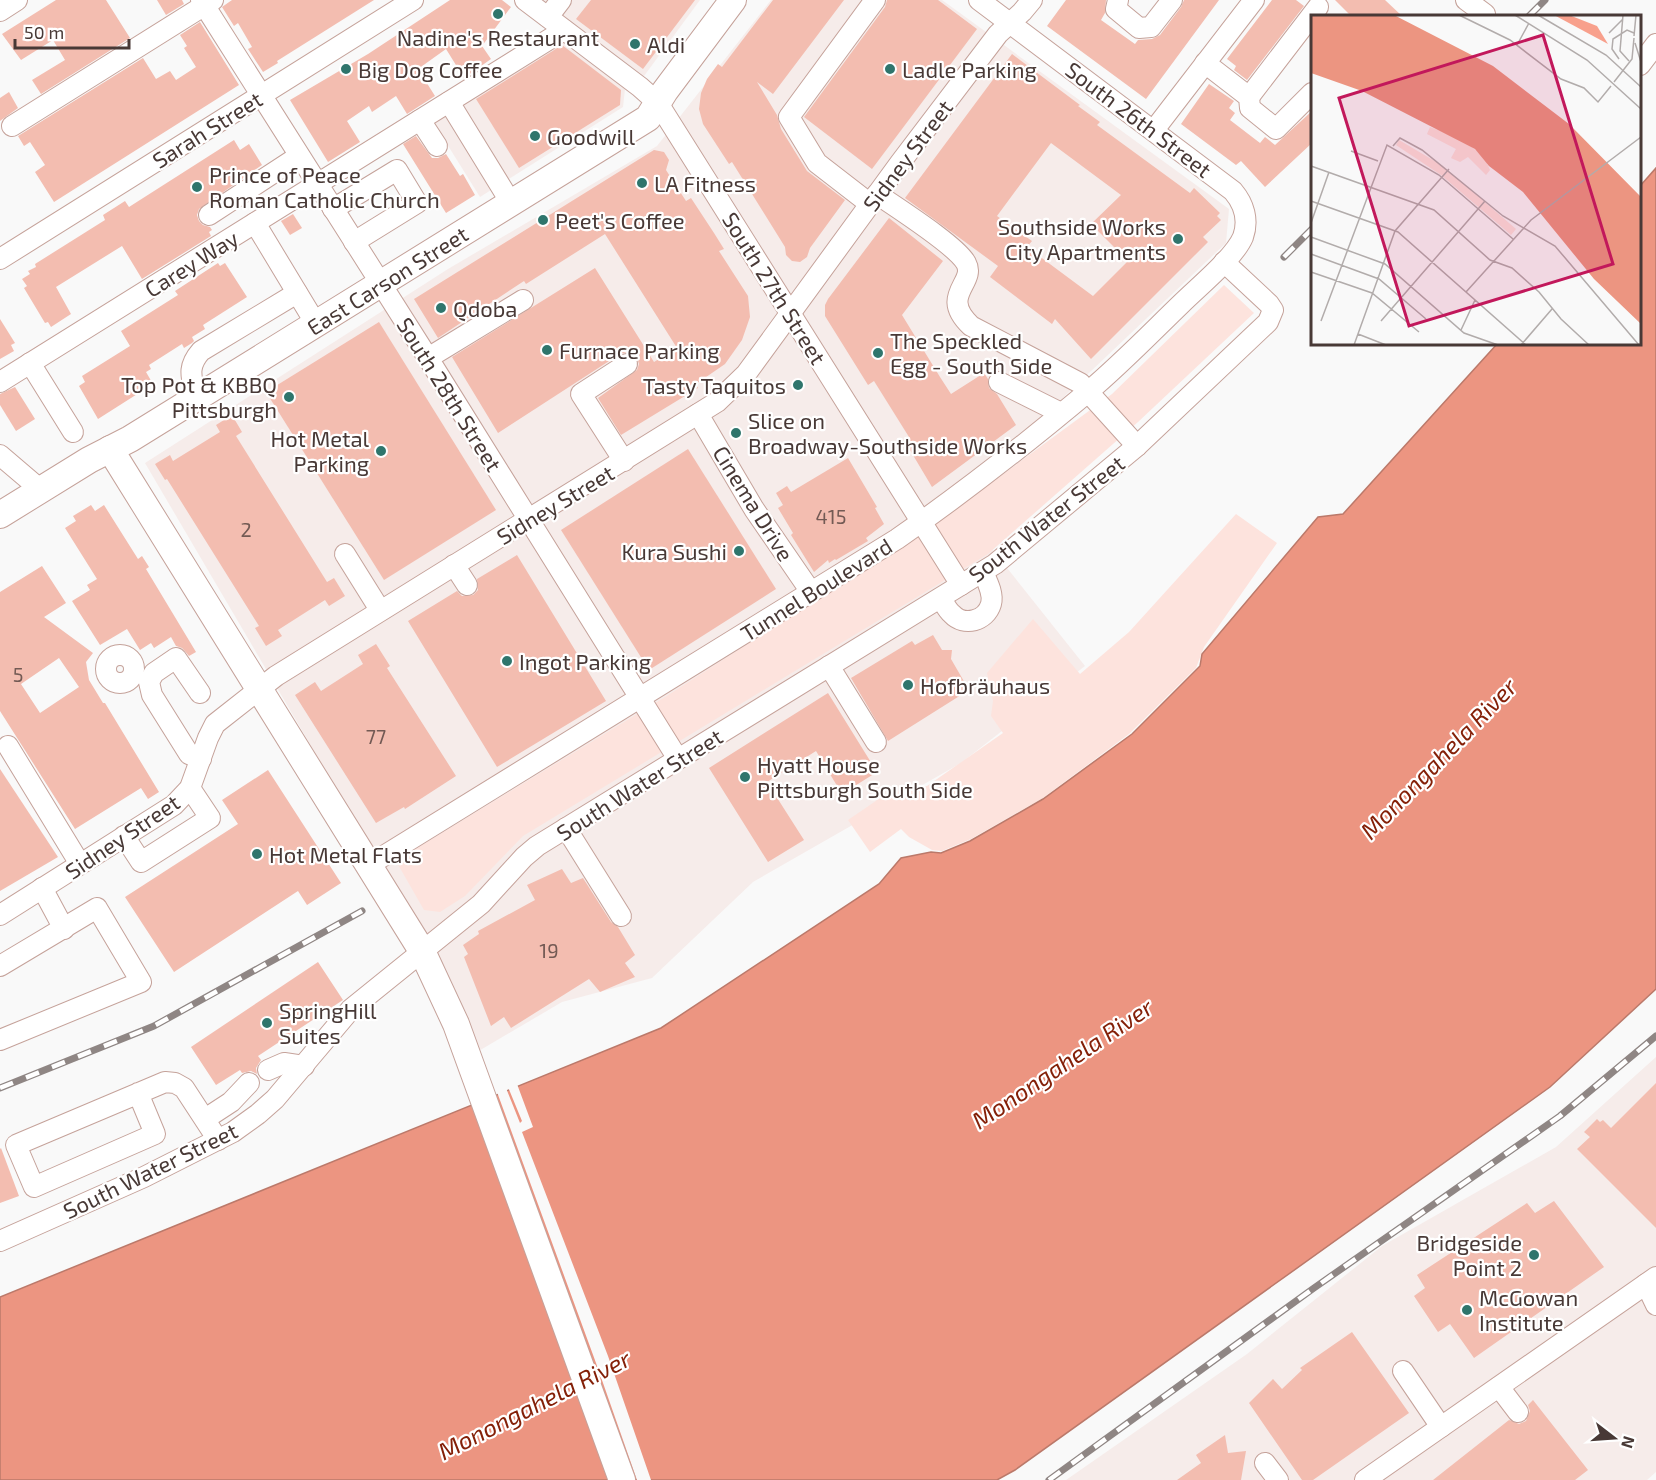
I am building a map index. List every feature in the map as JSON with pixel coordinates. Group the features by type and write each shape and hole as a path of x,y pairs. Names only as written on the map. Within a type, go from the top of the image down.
{"main road":[{"name":"East Carson Street","path":"0,516 89,459 196,398 648,118 733,0"},
{"path":"110,449 422,951 456,1024 470,1061 622,1480"}],"street":[{"path":"0,10 17,0"},
{"name":"Sarah Street","path":"0,259 413,0"},
{"name":"South 27th Street","path":"525,0 658,103 961,585"},
{"path":"548,17 561,0"},
{"path":"875,0 789,117 817,162 954,249 967,264 968,277 961,288 957,302 961,316 971,326 1080,383 1137,446"},
{"name":"South 26th Street","path":"979,0 1225,183 1240,199 1246,221 1243,236 1224,262"},
{"name":"Sidney Street","path":"0,915 174,805 190,788 215,724 276,676 717,402 746,374 873,199 998,34 1032,0"},
{"path":"1118,0 1116,9 1139,28 1151,27 1172,0"},
{"path":"1154,130 1254,0"},
{"path":"1466,0 1485,14"},
{"path":"12,126 206,2"},
{"name":"South 28th Street","path":"206,2 261,96 428,358 678,759"},
{"path":"1311,18 1249,97 1250,108 1276,129 1311,94"},
{"name":"Carey Way","path":"0,382 564,30"},
{"path":"1641,64 1656,44"},
{"path":"1205,63 1249,97"},
{"path":"448,102 511,203"},
{"path":"420,120 437,146"},
{"path":"209,215 299,156"},
{"path":"333,209 397,170 417,202 354,242"},
{"path":"255,223 316,324"},
{"name":"South Water Street","path":"0,1241 126,1185 218,1140 258,1114 275,1099 351,1009 481,904 524,857 566,828 995,564 1137,446 1268,322 1273,310 1224,262"},
{"name":"Tunnel Boulevard","path":"369,865 561,737 640,698 922,522 1088,392 1224,262"},
{"path":"196,398 190,370 194,359 201,351 297,293"},
{"path":"428,358 523,300"},
{"path":"30,363 73,432"},
{"path":"624,461 581,394 627,364"},
{"path":"999,382 1061,414"},
{"name":"Cinema Drive","path":"698,414 754,509 811,592"},
{"path":"0,454 41,490"},
{"path":"345,554 380,610"},
{"path":"454,564 467,585"},
{"path":"941,598 952,615 962,621 973,621 980,618 992,603 992,596 983,572"},
{"path":"200,693 176,658 154,673 141,678 189,754 201,759"},
{"path":"829,666 876,742"},
{"path":"8,746 80,864"},
{"path":"124,836 141,862 210,818 190,788"},
{"path":"566,828 621,916"},
{"path":"42,888 64,928"},
{"path":"0,966 97,908 141,982 0,1040"},
{"path":"268,1070 284,1063 304,1066"},
{"path":"138,1093 155,1134 34,1186 16,1145 138,1093 165,1082 175,1083 184,1088 218,1140"},
{"path":"205,1119 231,1102 249,1083"},
{"path":"1365,1480 1653,1284 1656,1305"},
{"path":"1403,1371 1441,1427"},
{"path":"1499,1387 1518,1412"},
{"path":"1265,1463 1278,1480"}],"shaded area":[{"name":"Aldi","path":"540,0 700,0 644,76"},
{"path":"771,0 942,0 1229,209 1226,243 1050,410 946,491 1085,666 961,763 753,882 652,978 562,1002 477,1052 307,739 145,463 448,269 657,146"},
{"name":"Goodwill","path":"559,40 625,89 623,107 480,197 432,120"},
{"path":"1224,285 1254,313 1138,422 988,554 523,836 465,896 440,912 424,910 396,861 665,697 938,522 1112,394"},
{"path":"1236,514 1277,543 1204,647 1196,668 1129,734 1043,798 971,839 942,851 932,850 909,837 901,829 870,852 848,820 886,794 927,786 1003,733 991,716 993,701 987,673 1033,619 1080,674 1129,632"},
{"path":"1656,1057 1656,1472 1647,1480 1066,1480 1247,1354 1382,1246 1556,1147"}],"water":[{"name":"Monongahela River","path":"1656,168 1656,989 1550,1087 1015,1470 997,1480 0,1480 0,1297 661,1028 879,884 901,858 931,852 941,853 970,841 1043,799 1132,734 1200,666 1202,654 1318,517 1343,514 1496,345 1641,345 1641,185"}],"pier":[{"path":"517,1084 533,1127 522,1132 608,1356 651,1480 637,1480 497,1092 506,1088 520,1123 522,1121 508,1087"}],"building":[{"path":"56,0 106,0 130,38 41,94 32,80 65,60 53,40 21,60 2,34"},
{"path":"157,0 182,0 184,4 166,15"},
{"path":"232,0 374,0 263,72 248,49 252,47 238,23 234,26 222,7"},
{"path":"450,0 502,0 511,7 482,46 491,59 464,78 446,49 418,69 435,96 407,114 396,96 372,112 369,106 347,121 360,142 328,162 290,100 368,54"},
{"name":"Aldi","path":"591,0 695,0 643,69 576,19"},
{"path":"773,0 844,0 773,94 757,82 777,115 781,129 807,171 845,200 810,248 807,257 800,262 792,261 786,255 785,247 732,162 729,164 703,124 699,109 701,93 707,79 718,64 722,67"},
{"name":"Ladle Parking","path":"887,0 938,0 977,29 872,169 804,117 885,7"},
{"path":"1066,0 1106,0 1105,13 1101,20 1135,44 1138,40 1152,39 1160,35 1184,0 1219,0 1146,99 1047,26"},
{"path":"1272,0 1296,0 1304,6 1247,80 1234,70 1236,66 1227,59"},
{"path":"1335,0 1385,0 1401,15 1350,15"},
{"path":"200,22 239,85 54,202 35,172 45,165 30,142 24,146 18,136 143,58 156,79 170,71 176,80 196,67 184,48 187,46 180,35"},
{"name":"Goodwill","path":"562,45 621,90 620,105 519,168 476,99"},
{"path":"1012,54 1080,105 1078,106 1100,122 1097,125 1190,193 1194,188 1220,213 1217,216 1221,220 1203,237 1208,242 1091,359 1055,319 1052,324 990,277 998,266 905,198","holes":["1051,143 1121,195 1091,224 1128,261 1093,296 1027,247 1032,241 997,216"]},
{"path":"1209,84 1234,101 1229,108 1235,113 1230,120 1260,143 1265,137 1275,145 1311,112 1311,144 1265,187 1241,161 1236,165 1181,124"},
{"path":"9,92 18,108 0,121 0,98"},
{"path":"416,136 432,158 446,154 460,176 463,174 475,195 446,213 403,144"},
{"path":"234,140 240,150 249,144 262,165 199,209 197,215 199,221 210,227 211,236 142,279 122,246 56,287 71,314 51,327 48,322 45,323 24,288 27,286 22,279 30,274 28,271 36,267 35,264 105,220 103,215 125,201 129,207"},
{"path":"654,150 664,152 669,160 666,170 686,201 691,198 714,233 724,249 719,251 748,296 750,317 742,340 725,364 696,384 698,388 621,435 598,398 637,370 639,364 637,358 627,352 620,354 498,433 452,357 595,268 654,362 677,348 605,234 526,284 524,281 438,338 414,299"},
{"path":"293,214 302,228 290,235 281,221"},
{"path":"889,218 943,261 902,315 940,377 951,394 984,373 988,379 989,388 997,394 1016,425 932,487 904,440 909,437 874,381 868,385 825,316 825,305 828,299"},
{"path":"218,263 220,266 225,263 247,297 203,325 205,329 192,337 194,341 192,343 184,348 182,344 149,365 151,369 146,372 153,384 98,419 79,386 85,382 82,376 130,346 121,331 178,295 175,291"},
{"path":"0,319 15,343 11,345 14,351 0,359"},
{"name":"Hot Metal Parking","path":"379,322 496,510 384,580 266,392"},
{"path":"15,387 35,419 16,431 0,405 0,394"},
{"path":"232,415 242,432 236,436 327,582 334,578 345,596 329,606 325,600 278,630 282,636 266,646 255,628 259,626 167,479 165,480 155,464 170,455 173,461 220,432 216,425"},
{"path":"688,449 776,589 649,670 561,530"},
{"path":"848,458 877,507 875,508 884,524 866,538 868,541 836,560 829,563 828,560 814,572 791,535 793,533 778,508 783,505 776,493 787,486 791,492"},
{"path":"91,505 95,511 104,505 138,559 142,556 149,567 146,569 196,652 189,656 182,648 176,646 171,637 154,648 151,643 140,650 127,629 100,645 72,601 90,590 87,585 97,579 65,528 76,521 73,516"},
{"name":"Ingot Parking","path":"517,555 606,701 497,767 408,621 457,591 462,596 473,595 478,590 477,579"},
{"path":"42,566 66,603 44,617 93,653 86,662 89,680 159,792 148,799 141,788 75,829 0,711 0,592","holes":["59,658 79,687 40,713 21,684"]},
{"name":"Hofbräuhaus","path":"933,635 942,650 952,650 951,659 969,690 888,741 851,678 912,641 915,645"},
{"path":"376,644 390,666 387,668 456,776 405,809 404,807 376,823 295,695 315,682 321,691 363,664 358,655"},
{"name":"Hyatt House Pittsburgh South Side","path":"828,693 877,772 842,794 816,751 767,782 804,840 768,862 709,768"},
{"path":"0,769 58,857 0,891"},
{"name":"Hot Metal Flats","path":"268,770 341,883 307,905 298,891 174,972 125,897 238,824 222,800"},
{"path":"562,869 571,883 583,878 611,922 618,927 635,955 625,963 635,977 600,992 589,979 511,1028 504,1017 491,1026 464,957 468,954 463,945 479,934 478,931 535,900 527,885"},
{"name":"SpringHill Suites","path":"318,962 343,1000 258,1056 261,1060 256,1068 257,1074 251,1071 242,1073 240,1070 216,1085 191,1047"},
{"path":"1656,1083 1656,1228 1577,1149 1590,1137 1584,1132 1597,1119 1600,1122 1603,1120 1611,1128"},
{"path":"0,1149 19,1196 0,1203"},
{"path":"1554,1201 1604,1267 1474,1358 1450,1324 1438,1332 1414,1296 1425,1288 1417,1275 1527,1203 1535,1213"},
{"path":"1352,1332 1409,1413 1313,1480 1302,1480 1249,1403 1273,1379 1282,1389 1302,1370 1300,1368"},
{"path":"1533,1400 1588,1470 1575,1480 1433,1480 1509,1420 1519,1424 1526,1421 1530,1411 1528,1405"},
{"path":"1225,1435 1228,1453 1246,1451 1241,1480 1177,1480 1201,1463 1196,1455"}],"railway":[{"path":"1530,15 1545,0"},
{"path":"1284,257 1311,230"},
{"path":"0,1088 154,1026 362,911"},
{"path":"1049,1480 1314,1288 1560,1116 1656,1036"}],"place":[{"name":"Nadine's Restaurant","path":"498,14"},
{"name":"Aldi","path":"635,44"},
{"name":"Big Dog Coffee","path":"346,69"},
{"name":"Ladle Parking","path":"890,69"},
{"name":"Goodwill","path":"535,136"},
{"name":"LA Fitness","path":"642,183"},
{"name":"Prince of Peace Roman Catholic Church","path":"197,187"},
{"name":"Peet's Coffee","path":"543,220"},
{"name":"Southside Works City Apartments","path":"1178,239"},
{"name":"Qdoba","path":"441,308"},
{"name":"Furnace Parking","path":"547,350"},
{"name":"The Speckled Egg - South Side","path":"878,353"},
{"name":"Tasty Taquitos","path":"798,385"},
{"name":"Top Pot & KBBQ Pittsburgh","path":"289,397"},
{"name":"Slice on Broadway-Southside Works","path":"736,433"},
{"name":"Hot Metal Parking","path":"381,451"},
{"name":"Kura Sushi","path":"739,551"},
{"name":"Ingot Parking","path":"507,661"},
{"name":"Hofbräuhaus","path":"908,685"},
{"name":"Hyatt House Pittsburgh South Side","path":"745,777"},
{"name":"Hot Metal Flats","path":"257,854"},
{"name":"SpringHill Suites","path":"267,1023"},
{"name":"Bridgeside Point 2","path":"1534,1255"},
{"name":"McGowan Institute","path":"1467,1310"}]}
